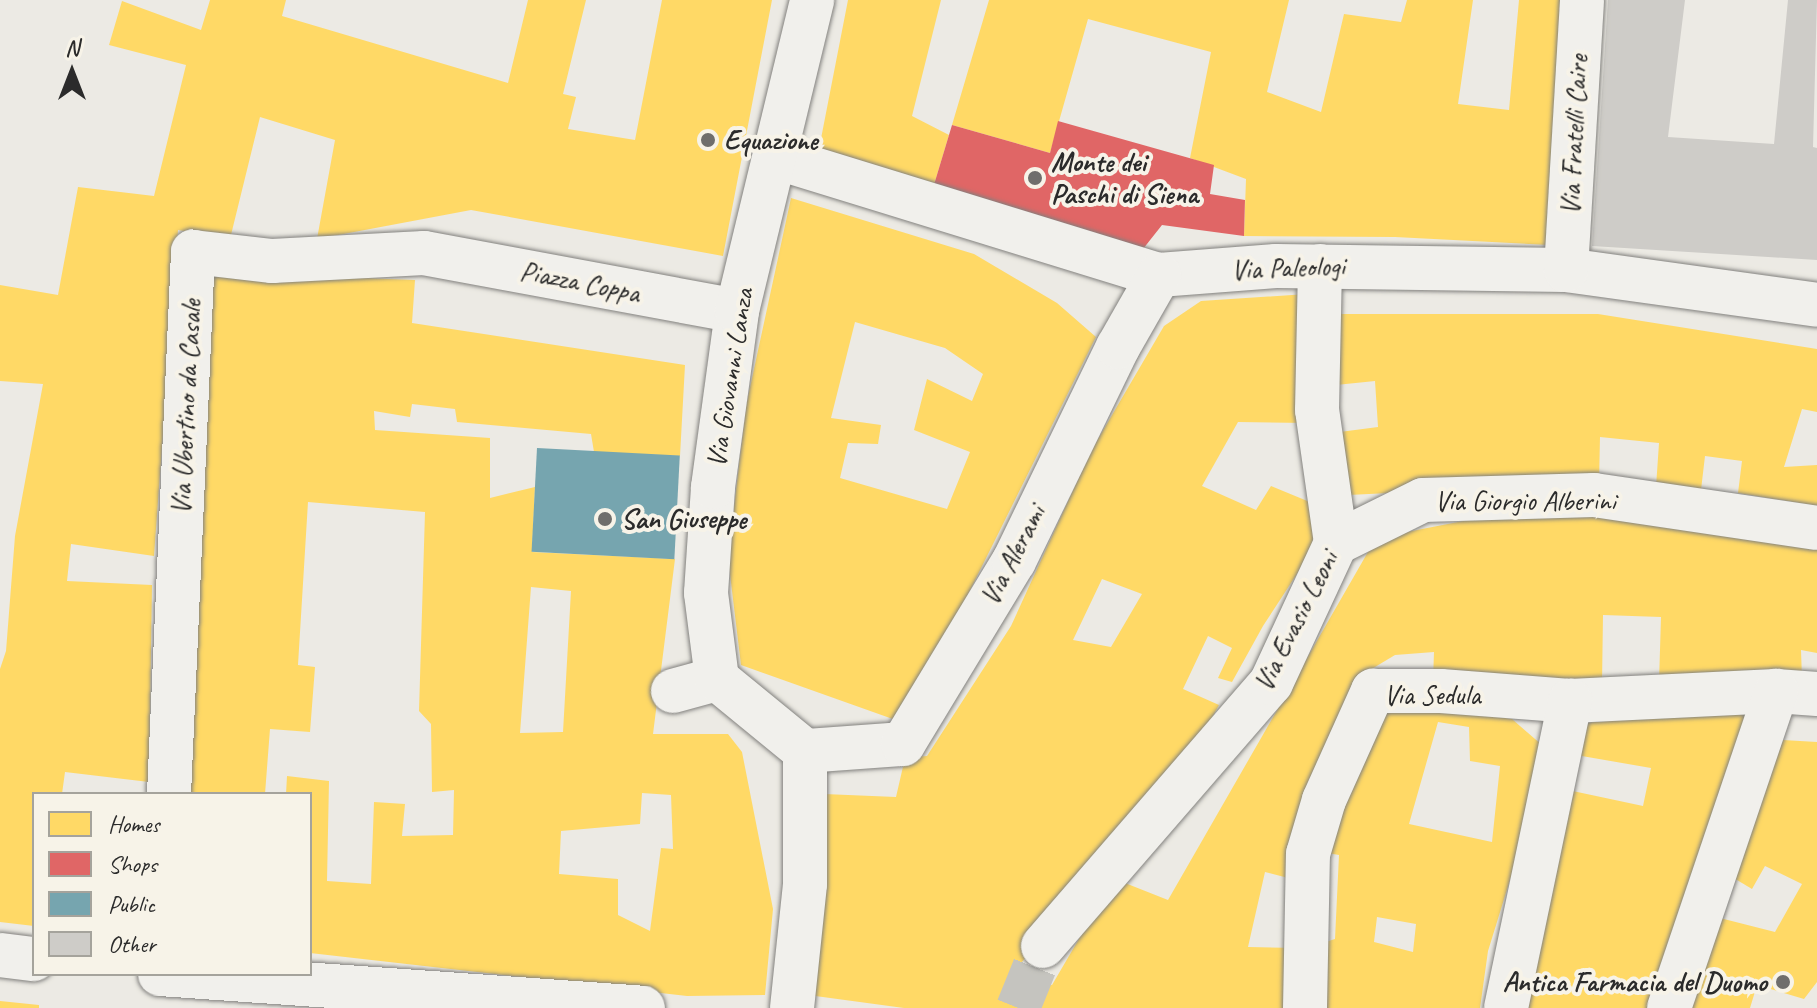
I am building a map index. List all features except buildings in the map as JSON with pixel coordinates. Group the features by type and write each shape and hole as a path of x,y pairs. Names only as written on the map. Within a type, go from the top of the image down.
{"street":[{"name":"Via Giovanni Lanza","path":"717,679 706,593 713,487 737,311 812,0"},
{"name":"Via Fratelli Caire","path":"1566,270 1582,0"},
{"name":"Via Paleologi","path":"775,157 1159,275 1320,266 1566,270 1817,305"},
{"name":"Via Ubertino da Casale","path":"169,792 193,252 272,261 424,253"},
{"name":"Piazza Coppa","path":"424,253 737,311"},
{"name":"Via Evasio Leoni","path":"1043,946 1271,683 1336,543 1317,410 1320,266"},
{"name":"Via Alerami","path":"805,751 903,744 1014,561 1118,347 1159,275"},
{"name":"Via Giorgio Alberini","path":"1336,543 1423,500 1594,495 1817,528"},
{"path":"673,691 717,679 805,751 805,884 792,1008"},
{"name":"Via Sedula","path":"1305,1008 1308,854 1324,800 1373,691 1441,691 1570,701 1796,692"},
{"path":"1669,1008 1796,692"},
{"path":"1506,1008 1570,701"},
{"path":"0,955 32,959"},
{"path":"188,976 643,1008"}],"tunnel":[{"path":"1018,1008 1043,946"}],"place":[{"name":"Equazione","path":"708,140"},
{"name":"Monte dei Paschi di Siena","path":"1035,178"},
{"name":"San Giuseppe","path":"605,519"},
{"name":"Antica Farmacia del Duomo","path":"1783,982"}]}
